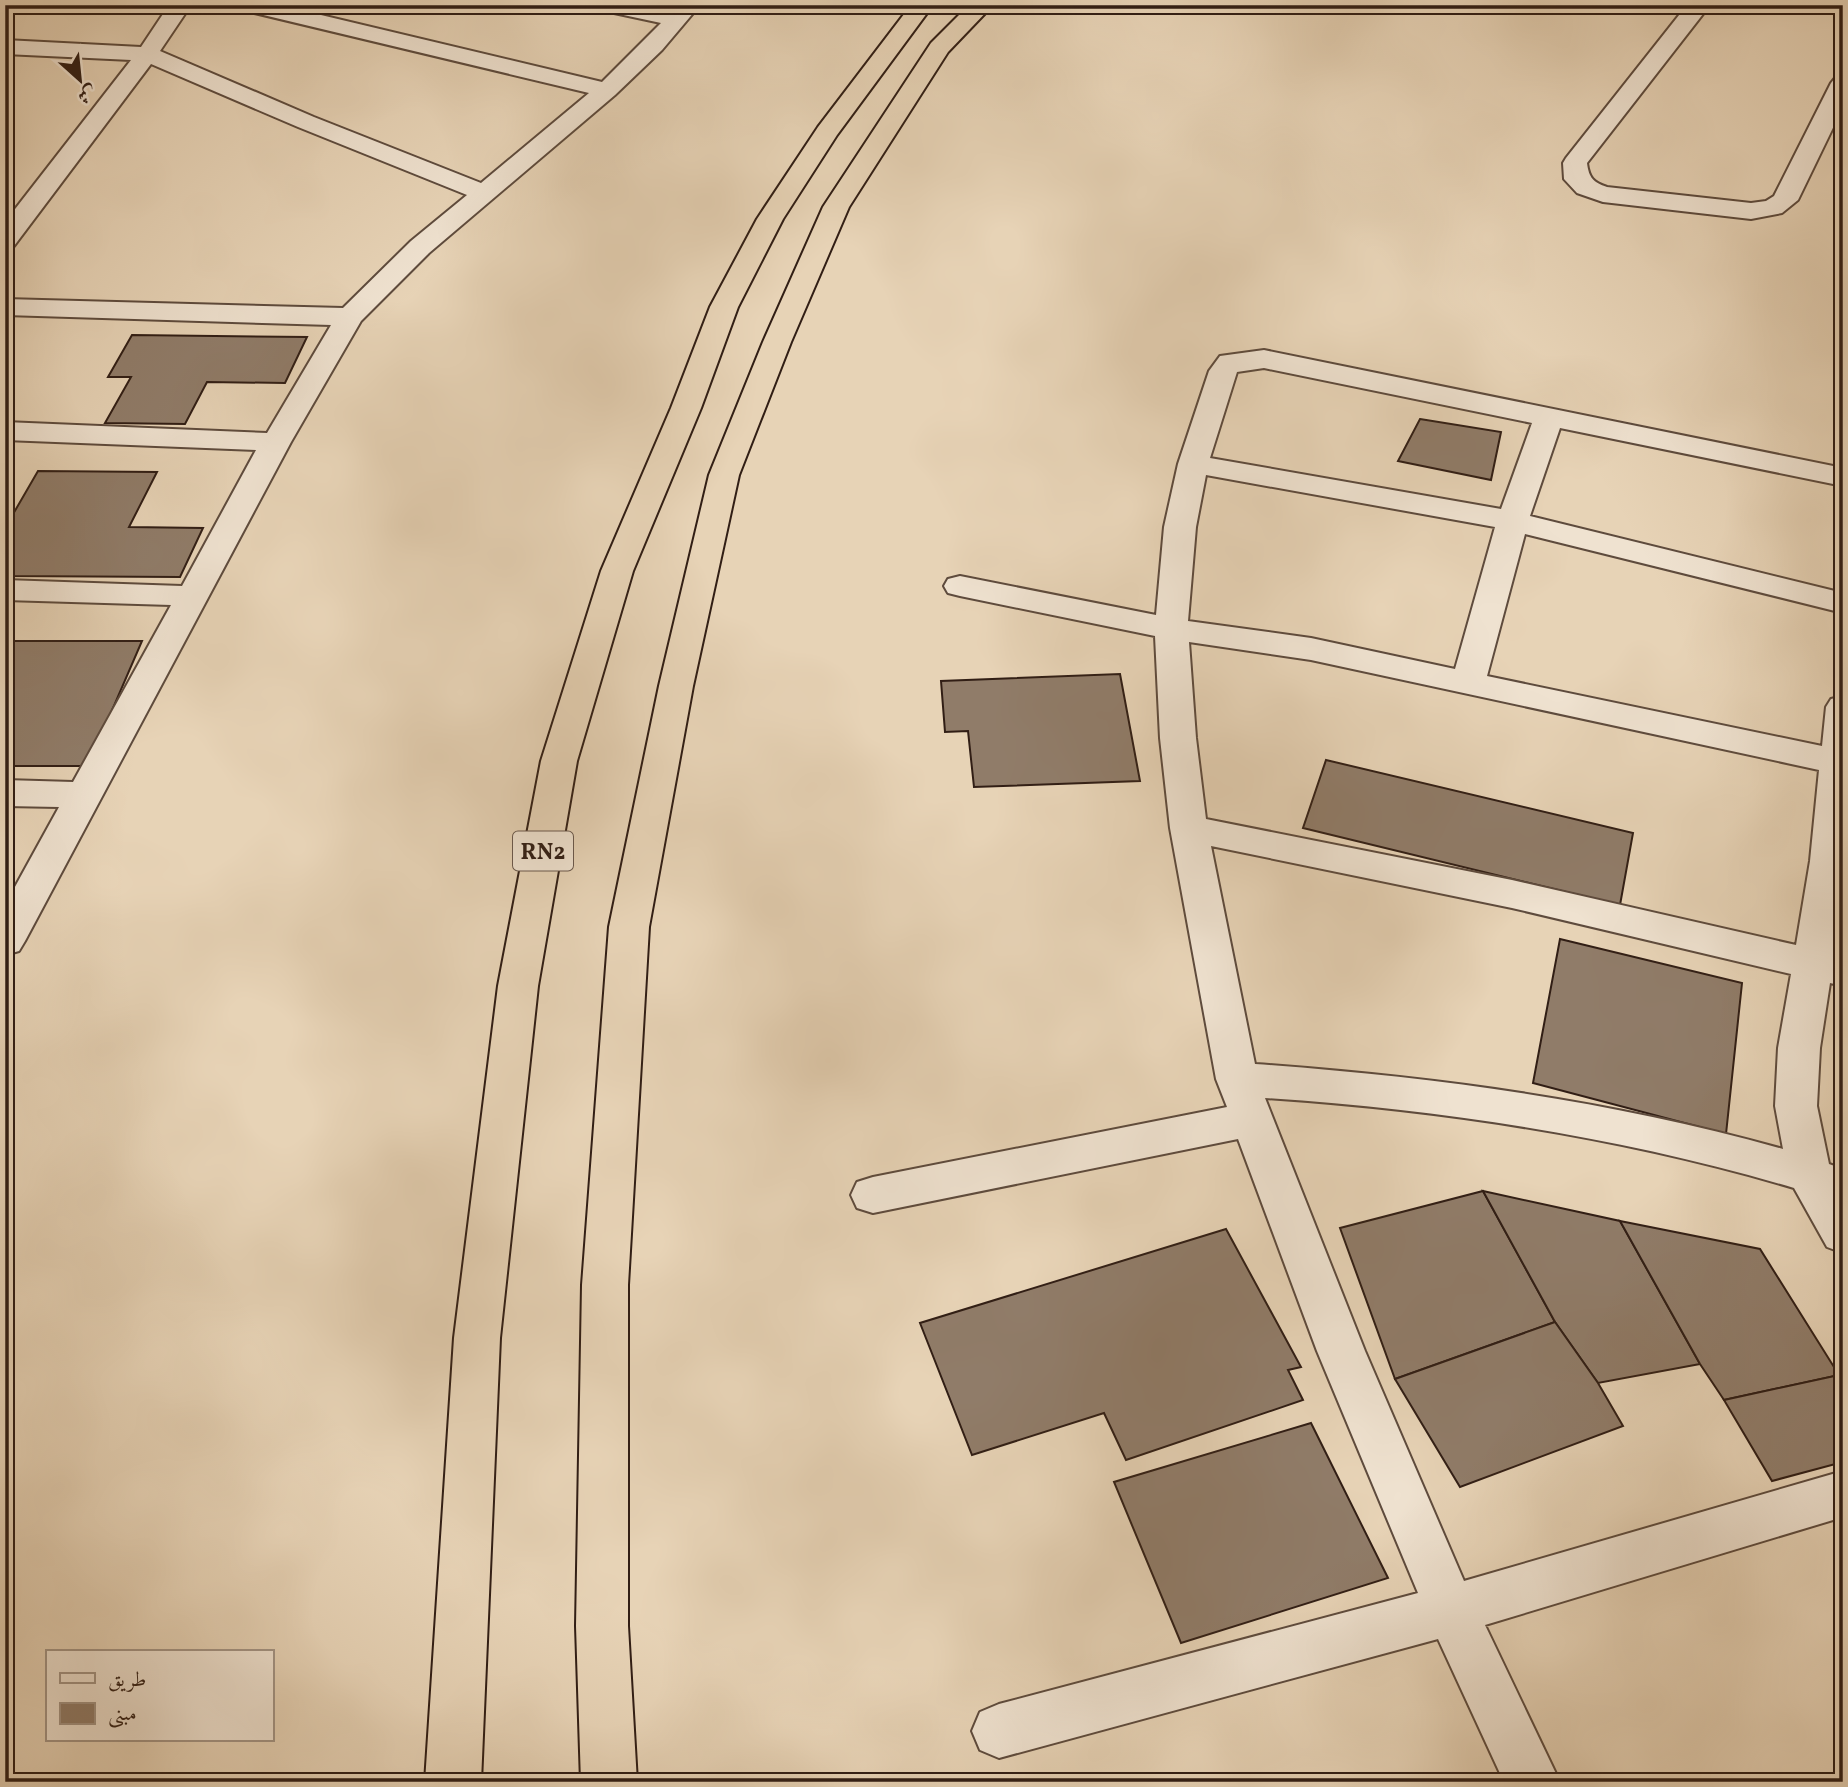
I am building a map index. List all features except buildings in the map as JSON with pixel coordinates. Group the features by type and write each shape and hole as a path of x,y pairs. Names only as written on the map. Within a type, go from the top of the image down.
{"highway":[{"name":"RN2","path":"453,1782 477,1338 518,986 559,761 617,571 686,408 724,307 769,219 827,132 922,5"},
{"path":"609,1782 602,1626 604,1285 629,926 676,685 724,475 777,342 836,207 939,48 982,5"}],"street":[{"path":"5,240 147,54 180,5"},
{"path":"250,5 607,90"},
{"path":"608,5 683,13"},
{"path":"1699,5 1575,163 1577,179 1586,188 1602,194 1751,211 1773,208 1785,200 1843,83"},
{"path":"5,942 276,442 350,317 420,247 607,90 683,13"},
{"path":"5,47 147,54 306,122 485,192"},
{"path":"1818,137 1843,141"},
{"path":"5,307 350,317"},
{"path":"1533,1782 1451,1610 1340,1352 1237,1079 1189,828 1178,738 1171,629 1180,527 1193,464 1223,371 1230,362 1264,359 1843,477"},
{"path":"1468,682 1513,521 1549,416"},
{"path":"5,432 276,442"},
{"path":"1193,464 1513,521 1843,603"},
{"path":"960,586 1171,629 1311,649 1468,682 1841,737 1829,861 1828,967 1799,1048 1796,1106 1826,1181 1843,1234"},
{"path":"5,590 192,596"},
{"path":"5,793 84,795"},
{"path":"1189,828 1512,894 1828,967"},
{"path":"1237,1079 1432,1096 1644,1132 1826,1181"},
{"path":"873,1195 1253,1119"},
{"path":"999,1731 1451,1610 1843,1494"}]}
